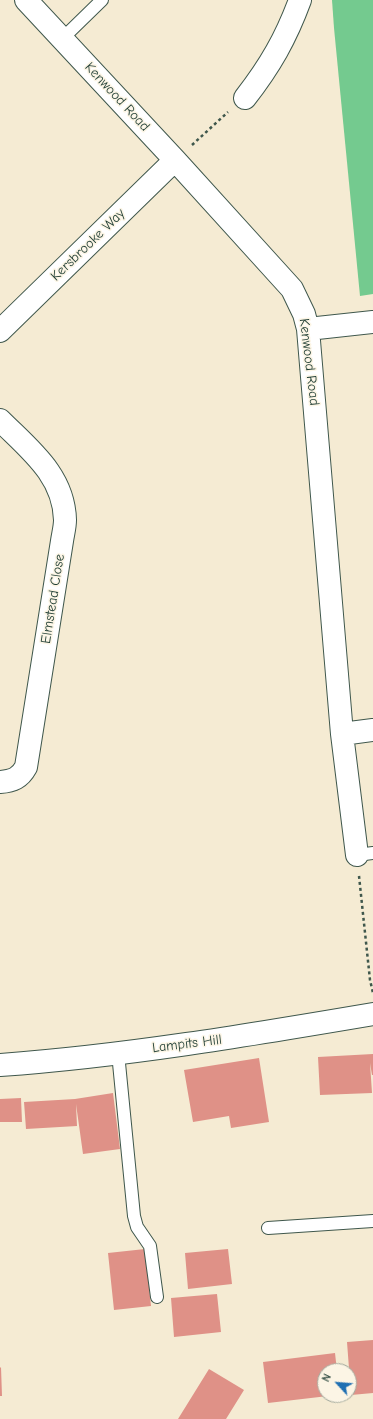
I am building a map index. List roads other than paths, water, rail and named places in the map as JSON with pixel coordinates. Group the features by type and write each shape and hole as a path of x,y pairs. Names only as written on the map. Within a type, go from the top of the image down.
{"street":[{"name":"Kenwood Road","path":"26,0 175,160 292,289 304,314 308,329 342,734 365,854"},
{"path":"245,98 263,74 285,38 300,0"},
{"name":"Kersbrooke Way","path":"0,331 175,160"},
{"path":"308,329 373,322"},
{"name":"Elmstead Close","path":"0,420 48,468 55,480 62,499 65,520 26,766 22,774 14,780 0,782"},
{"path":"342,734 373,730"},
{"name":"Lampits Hill","path":"0,1065 34,1063 228,1039 373,1014"}],"lane":[{"path":"62,39 102,0"},
{"path":"118,1053 134,1216 137,1227 150,1246 157,1297"},
{"path":"268,1228 373,1221"}]}
